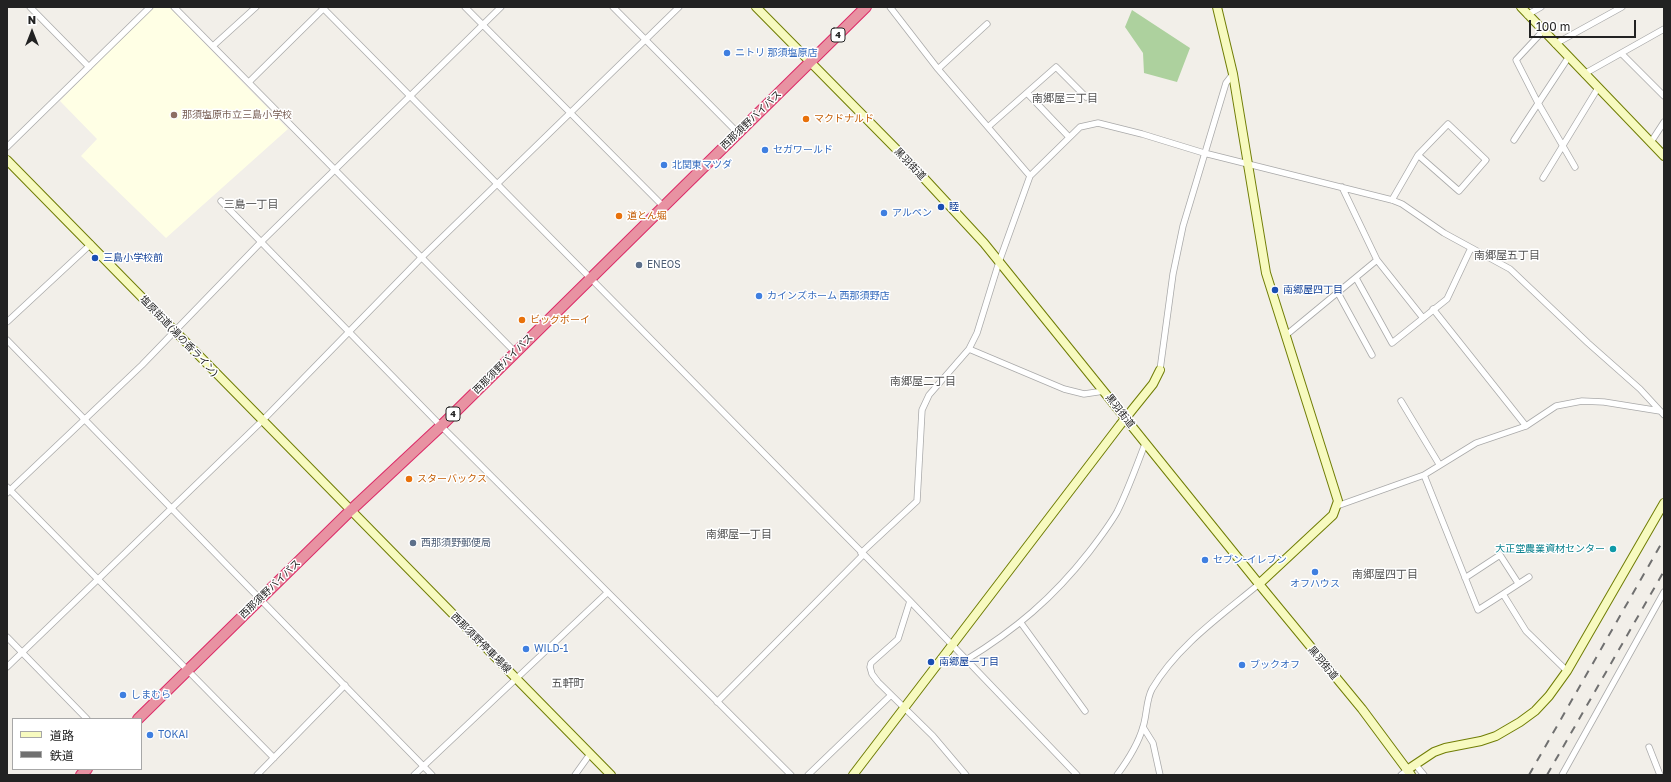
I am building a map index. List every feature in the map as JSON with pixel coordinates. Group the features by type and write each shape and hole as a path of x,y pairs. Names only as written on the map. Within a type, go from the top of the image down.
{"highway":[{"name":"西那須野バイパス","path":"139,718 350,511 441,426 866,7"}],"street":[{"path":"30,7 89,67"},
{"path":"7,147 150,7"},
{"path":"174,7 515,352"},
{"path":"213,46 256,7"},
{"path":"465,7 664,207"},
{"path":"274,758 8,490 84,420 175,332 262,241 501,7"},
{"path":"613,7 738,133"},
{"path":"7,667 98,580 171,507 262,421 348,331 421,258 679,7"},
{"name":"黒羽街道","path":"756,7 909,162 999,262 1126,418 1145,444 1362,709 1406,773"},
{"path":"890,7 938,69 1030,176"},
{"path":"1117,775 1131,755 1143,727 1151,690 1160,677 1196,638 1259,584 1333,514 1337,506 1336,491 1266,273 1246,164 1232,74 1217,7"},
{"path":"1220,18 1224,7"},
{"path":"1521,7 1568,58 1664,156"},
{"path":"1527,15 1541,7"},
{"path":"1555,44 1622,7"},
{"path":"249,82 323,8 496,185 910,602 1077,775"},
{"path":"938,69 987,24"},
{"path":"1584,74 1664,30"},
{"path":"1543,31 1516,60 1538,103 1576,167"},
{"path":"1622,54 1664,96"},
{"path":"1514,140 1568,58"},
{"path":"988,127 1056,68 1086,96"},
{"path":"853,775 1153,384 1160,370 1173,274 1183,226 1226,83 1232,74"},
{"path":"1543,178 1598,88"},
{"path":"1027,93 1069,137"},
{"path":"1651,142 1664,122"},
{"path":"717,702 862,554 917,501 922,410 929,395 969,349 978,333 988,304 999,262 1030,176 1080,127 1098,123 1142,134 1204,153 1342,187 1402,204 1444,234 1510,269 1572,329 1640,389 1662,413"},
{"path":"1392,200 1418,155 1448,124 1486,160 1459,191 1418,155"},
{"name":"塩原街道(湯の香ライン)","path":"7,160 91,244 350,511"},
{"path":"1342,187 1377,260 1423,318"},
{"path":"221,201 262,241 441,426 788,774"},
{"path":"7,322 91,244"},
{"path":"1356,278 1392,343 1446,299 1471,248"},
{"path":"1285,336 1377,260"},
{"path":"1338,293 1372,355"},
{"path":"1434,309 1526,426"},
{"path":"7,340 432,775"},
{"path":"969,349 1064,389 1084,394 1104,391"},
{"path":"1337,506 1424,475 1439,464 1476,443 1526,426 1556,406 1582,400 1604,402 1662,413"},
{"path":"1401,401 1439,464"},
{"path":"966,660 998,641 1021,623 1072,574 1106,530 1116,513 1145,444"},
{"path":"1424,475 1478,610 1529,577"},
{"path":"1406,773 1415,764 1434,752 1491,738 1520,722 1535,711 1568,671 1664,503"},
{"name":"西那須野停車場線","path":"350,511 611,775"},
{"path":"1465,578 1500,555 1518,583"},
{"path":"1562,775 1664,592"},
{"path":"414,775 607,593"},
{"path":"1503,594 1526,631 1568,671"},
{"path":"910,602 898,639 871,663 870,667 872,674 890,696 933,736 966,775"},
{"path":"1021,623 1085,711"},
{"path":"7,637 86,718"},
{"path":"257,775 345,686"},
{"path":"808,775 890,696"},
{"path":"1143,727 1153,743 1160,775"},
{"path":"1649,747 1660,775"},
{"path":"575,775 590,754"},
{"path":"1415,764 1424,775"}],"shaded area":[{"name":"那須塩原市立三島小学校","path":"153,7 169,7 288,129 166,238 81,156 97,139 60,101"}],"green space":[{"path":"1132,10 1190,48 1177,82 1144,73 1143,53 1125,27"}],"railway":[{"path":"1529,775 1664,539"},
{"path":"1547,775 1664,571"}],"place":[{"name":"ニトリ 那須塩原店","path":"727,53"},
{"name":"那須塩原市立三島小学校","path":"174,115"},
{"name":"マクドナルド","path":"806,119"},
{"name":"セガワールド","path":"765,150"},
{"name":"北関東マツダ","path":"664,165"},
{"name":"睦","path":"941,207"},
{"name":"アルペン","path":"884,213"},
{"name":"道とん堀","path":"619,216"},
{"name":"三島小学校前","path":"95,258"},
{"name":"ENEOS","path":"639,265"},
{"name":"南郷屋四丁目","path":"1275,290"},
{"name":"カインズホーム 西那須野店","path":"759,296"},
{"name":"ビッグボーイ","path":"522,320"},
{"name":"スターバックス","path":"409,479"},
{"name":"西那須野郵便局","path":"413,543"},
{"name":"大正堂農業資材センター","path":"1613,549"},
{"name":"セブン-イレブン","path":"1205,560"},
{"name":"オフハウス","path":"1315,572"},
{"name":"WILD-1","path":"526,649"},
{"name":"南郷屋一丁目","path":"931,662"},
{"name":"ブックオフ","path":"1242,665"},
{"name":"しまむら","path":"123,695"},
{"name":"TOKAI","path":"150,735"}],"district":[{"name":"南郷屋三丁目","path":"1065,99"},
{"name":"三島一丁目","path":"251,205"},
{"name":"南郷屋五丁目","path":"1507,256"},
{"name":"南郷屋二丁目","path":"923,382"},
{"name":"南郷屋一丁目","path":"739,535"},
{"name":"南郷屋四丁目","path":"1385,575"},
{"name":"五軒町","path":"568,684"}]}
